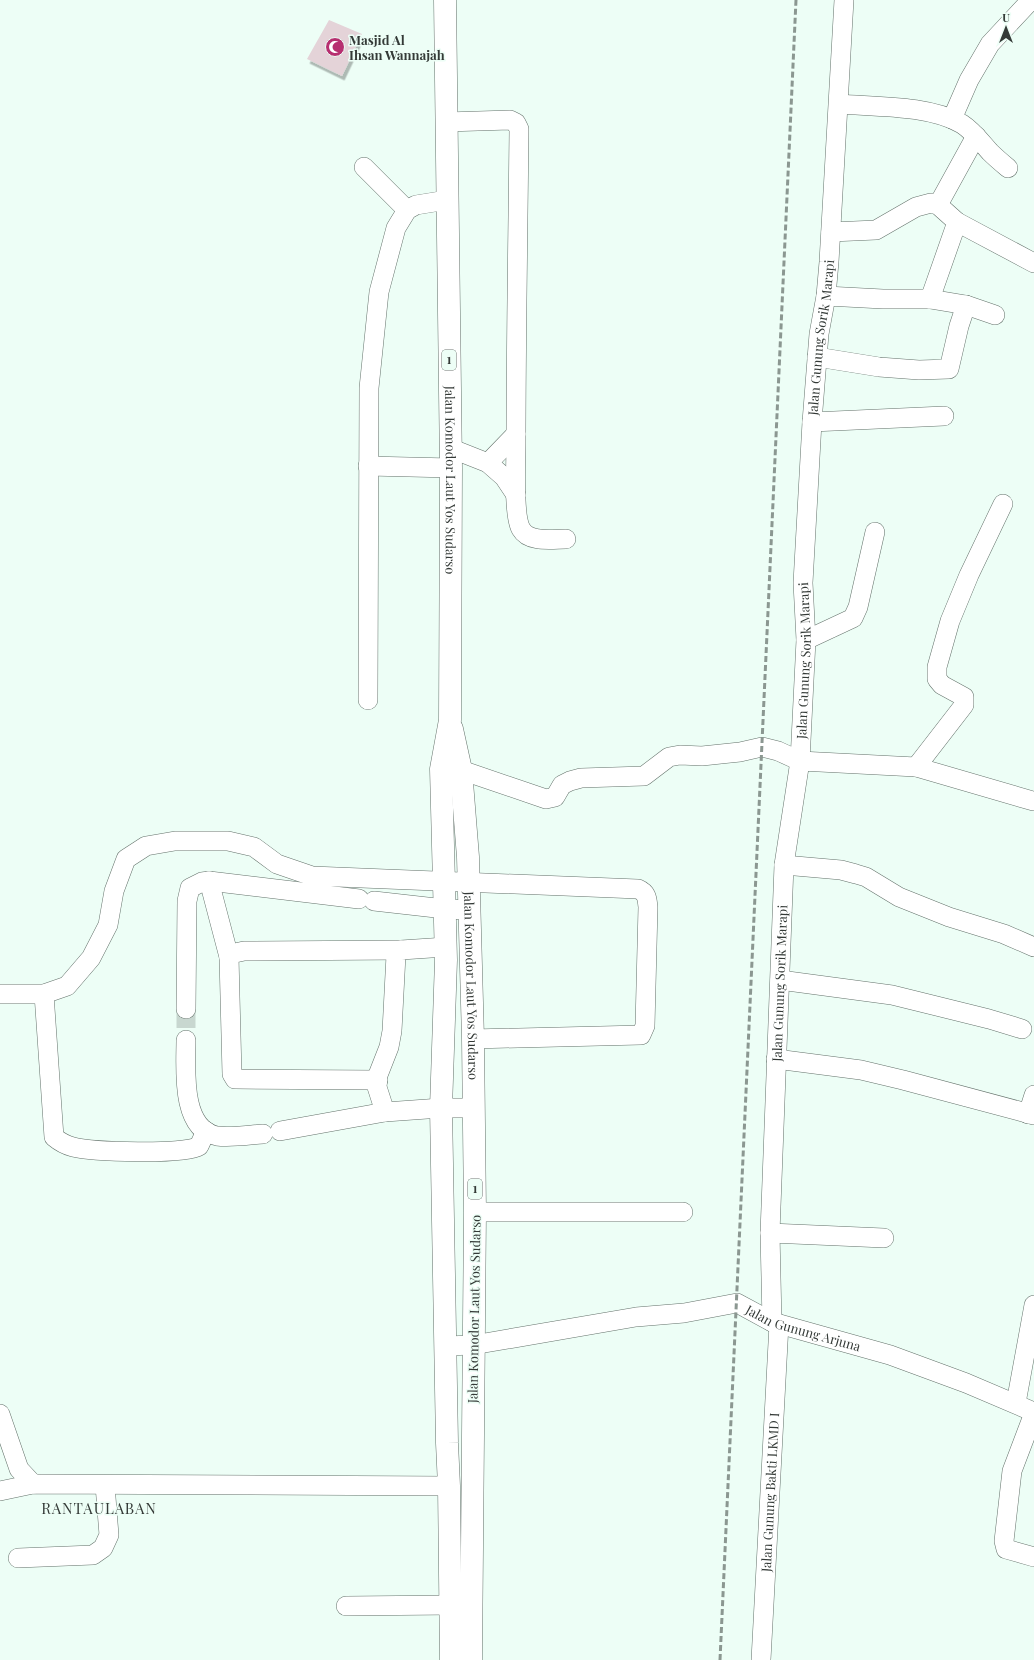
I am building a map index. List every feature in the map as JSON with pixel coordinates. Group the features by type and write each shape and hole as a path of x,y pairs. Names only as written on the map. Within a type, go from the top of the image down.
{"highway":[{"name":"Jalan Komodor Laut Yos Sudarso","path":"445,0 451,458 451,770 444,882 446,947 441,1108 451,1660"},
{"name":"Jalan Komodor Laut Yos Sudarso","path":"451,770 469,881 473,1039 475,1212 471,1660"}],"street":[{"name":"Jalan Gunung Sorik Marapi","path":"775,1323 770,1233 784,865 800,761 806,640 803,583 812,422 817,357 826,296 839,104 844,0"},
{"path":"952,120 969,80 990,44 1029,2"},
{"path":"839,104 918,110 952,120 962,125 976,136 990,152 1008,168"},
{"path":"446,122 510,120 516,123 519,129 516,434 517,513 521,529 529,536 543,539 566,539"},
{"path":"938,205 976,136"},
{"path":"364,167 407,210"},
{"path":"368,700 369,388 379,292 396,228 407,210 416,205 447,200"},
{"path":"830,232 876,230 916,207 927,203 938,205 957,222 1034,264"},
{"path":"930,300 957,222"},
{"path":"826,296 930,300 966,305 995,315"},
{"path":"817,357 879,367 919,370 949,369 959,326 966,305"},
{"path":"812,422 944,416"},
{"path":"488,463 516,434"},
{"path":"368,466 451,458 488,463 504,477 516,495"},
{"path":"916,767 964,705 964,697 942,685 937,679 937,667 950,621 969,575 1003,504"},
{"path":"806,640 852,618 858,607 875,532"},
{"path":"451,770 511,786 533,796 546,799 555,797 562,785 581,778 644,776 652,771 663,760 680,755 702,756 740,752 762,747 778,751 800,761 916,767 1033,801"},
{"path":"0,994 44,994 67,986 92,958 108,925 114,891 126,859 146,846 175,841 228,841 254,847 277,864 312,876 444,882 469,881 638,889 643,891 646,895 648,907 645,1026 641,1035 473,1039"},
{"path":"784,865 841,870 866,877 899,897 949,916 1004,934 1034,947"},
{"path":"209,881 229,956 232,1074 235,1079 378,1080"},
{"path":"186,1009 188,894 190,888 196,885 209,881 444,909 470,910"},
{"path":"229,956 244,951 401,950 446,947"},
{"path":"386,1112 378,1087 378,1075 389,1047 392,1031 396,955 401,950"},
{"path":"780,980 892,995 989,1019 1022,1029"},
{"path":"44,994 54,1137 62,1143 90,1150 139,1152 188,1150 199,1146 206,1131"},
{"path":"186,1040 187,1099 192,1114 206,1131 217,1136 272,1132 386,1112 441,1108 474,1108"},
{"path":"776,1059 861,1070 1031,1115 1034,1094"},
{"path":"475,1212 683,1212"},
{"path":"770,1233 884,1238"},
{"name":"Jalan Gunung Arjuna","path":"446,1346 473,1345 636,1317 684,1313 737,1304 775,1323 890,1355 1016,1403 1034,1412"},
{"path":"1016,1403 1034,1305"},
{"name":"Jalan Gunung Bakti LKMD I","path":"762,1660 775,1323"},
{"path":"1034,1412 1012,1471 1004,1540 1006,1549 1034,1557"},
{"path":"0,1414 19,1469 33,1484"},
{"path":"0,1491 33,1484 449,1486"},
{"path":"18,1558 93,1554 103,1548 109,1535 105,1485"},
{"path":"346,1606 451,1605"}],"building":[{"name":"Masjid Al Ihsan Wannajah","path":"329,20 362,34 342,76 307,59"}],"tunnel":[{"path":"186,1009 186,1040"}],"railway":[{"path":"720,1660 796,0"}],"place":[{"name":"Masjid Al Ihsan Wannajah","path":"335,47"}],"district":[{"name":"RANTAULABAN","path":"99,1509"}]}
